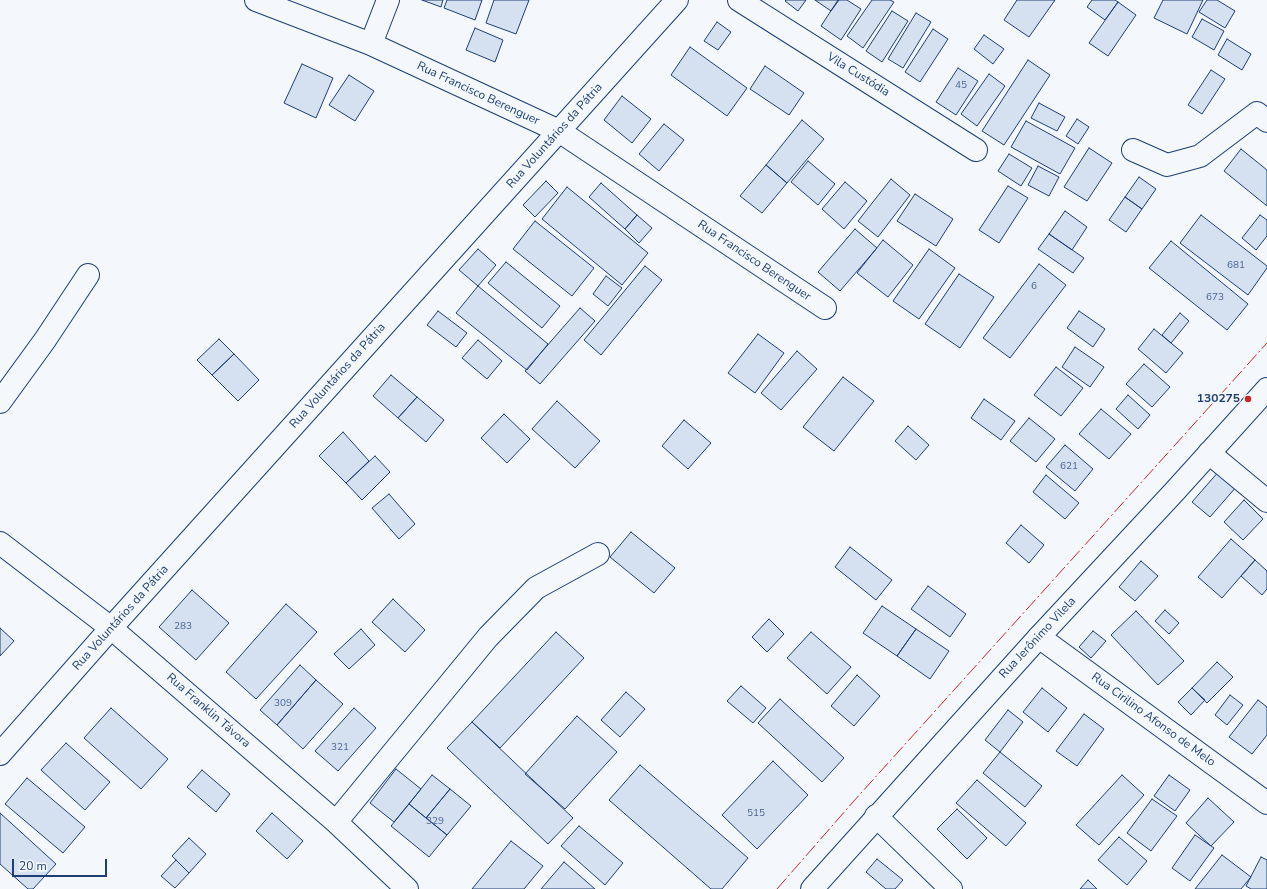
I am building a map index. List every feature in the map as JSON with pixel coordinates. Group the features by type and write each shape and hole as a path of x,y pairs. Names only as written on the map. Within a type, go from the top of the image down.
{"street":[{"name":"Rua Francisco Berenguer","path":"256,0 370,44 559,131 825,308"},
{"path":"370,44 388,0"},
{"name":"Rua Voluntários da Pátria","path":"0,754 111,628 677,0"},
{"name":"Vila Custódia","path":"739,0 976,150"},
{"path":"1133,150 1168,164 1200,156 1257,113 1267,121"},
{"path":"0,402 45,340 88,275"},
{"name":"Rua Jerônimo Vilela","path":"812,889 876,816 1267,389"},
{"path":"1209,453 1267,501"},
{"name":"Rua Franklin Távora","path":"0,543 111,628 336,822 407,889"},
{"path":"336,822 488,637 536,588 598,554"},
{"name":"Rua Cirilino Afonso de Melo","path":"1039,637 1267,803"},
{"path":"876,816 951,889"}],"building":[{"path":"422,0 443,0 441,7"},
{"path":"447,0 482,0 475,20 444,8"},
{"path":"494,0 529,0 516,34 486,23"},
{"path":"806,0 798,11 785,1"},
{"path":"815,0 839,0 831,11"},
{"path":"838,0 847,0 861,9 841,40 821,26"},
{"path":"872,0 890,0 894,2 863,48 847,36"},
{"path":"1017,0 1055,0 1029,37 1004,20"},
{"path":"1092,0 1115,0 1118,2 1105,20 1087,7"},
{"path":"1163,0 1203,0 1187,34 1154,18"},
{"path":"1207,0 1217,0 1235,11 1225,28 1199,12"},
{"path":"1118,2 1136,15 1108,56 1089,43"},
{"path":"892,11 908,21 882,62 866,51"},
{"path":"916,13 931,22 903,68 888,59"},
{"path":"1202,19 1224,31 1214,50 1192,37"},
{"path":"717,22 731,32 718,50 704,41"},
{"path":"475,28 503,40 495,62 466,50"},
{"path":"933,29 948,39 920,82 905,72"},
{"path":"984,35 1004,49 993,64 974,49"},
{"path":"1227,39 1251,54 1242,70 1218,55"},
{"path":"690,47 747,88 727,116 671,75"},
{"path":"1028,60 1050,75 1004,145 982,131"},
{"path":"302,64 333,78 316,118 284,103"},
{"path":"765,66 804,93 789,115 750,89"},
{"path":"958,68 978,81 956,115 936,102"},
{"path":"1211,70 1225,79 1202,114 1188,105"},
{"path":"989,74 1005,86 977,126 961,114"},
{"path":"349,75 374,91 355,121 329,105"},
{"path":"622,96 651,119 632,143 604,120"},
{"path":"1039,103 1065,117 1057,131 1031,118"},
{"path":"1077,119 1089,127 1078,144 1066,136"},
{"path":"802,120 824,139 787,183 766,165"},
{"path":"1026,121 1075,148 1060,174 1011,147"},
{"path":"664,124 684,140 659,171 639,154"},
{"path":"1089,148 1112,163 1087,201 1064,187"},
{"path":"1241,149 1267,170 1267,206 1224,171"},
{"path":"1009,154 1032,168 1021,186 998,171"},
{"path":"808,161 835,184 818,205 791,182"},
{"path":"766,165 787,183 762,213 740,196"},
{"path":"1038,166 1059,177 1049,196 1028,185"},
{"path":"1139,177 1156,189 1142,209 1125,197"},
{"path":"891,179 910,195 878,237 858,221"},
{"path":"546,181 558,193 535,217 523,205"},
{"path":"845,182 867,201 844,229 822,209"},
{"path":"601,183 637,215 625,229 589,197"},
{"path":"1008,186 1028,198 999,243 979,230"},
{"path":"567,187 648,253 622,285 542,219"},
{"path":"915,194 953,219 936,246 897,221"},
{"path":"1125,197 1142,209 1126,232 1109,220"},
{"path":"1065,211 1087,227 1072,250 1049,234"},
{"path":"637,215 652,228 639,243 625,229"},
{"path":"1201,215 1267,266 1248,295 1180,243"},
{"path":"1260,215 1267,220 1267,236 1256,250 1242,238"},
{"path":"535,221 594,268 572,296 513,249"},
{"path":"855,229 877,248 840,291 818,272"},
{"path":"1049,234 1084,258 1073,273 1038,249"},
{"path":"883,240 913,265 888,297 857,273"},
{"path":"1171,241 1248,304 1227,330 1149,268"},
{"path":"478,249 496,265 478,286 459,270"},
{"path":"929,249 955,268 919,319 893,301"},
{"path":"506,262 560,306 542,328 488,283"},
{"path":"1039,264 1066,285 1010,358 983,338"},
{"path":"645,266 662,280 601,355 584,340"},
{"path":"959,274 994,297 960,348 925,324"},
{"path":"606,276 622,288 608,306 593,294"},
{"path":"478,286 548,344 527,370 456,313"},
{"path":"580,308 595,321 540,384 525,371"},
{"path":"438,311 467,333 456,347 427,325"},
{"path":"1079,311 1105,329 1093,347 1067,328"},
{"path":"1180,313 1189,321 1171,343 1162,335"},
{"path":"1154,329 1183,353 1166,373 1138,349"},
{"path":"758,334 784,353 755,393 728,373"},
{"path":"219,339 234,354 212,375 197,360"},
{"path":"478,340 502,361 487,379 462,358"},
{"path":"1075,347 1104,367 1090,387 1062,367"},
{"path":"797,351 817,369 781,410 761,393"},
{"path":"234,354 259,380 238,401 212,375"},
{"path":"1144,364 1170,387 1152,407 1126,384"},
{"path":"1056,367 1083,388 1061,416 1034,395"},
{"path":"391,375 417,397 398,418 373,396"},
{"path":"843,377 874,401 834,451 803,427"},
{"path":"1128,395 1150,415 1138,429 1116,409"},
{"path":"417,397 444,420 426,442 398,418"},
{"path":"984,399 1015,421 1001,440 971,418"},
{"path":"557,401 600,441 575,468 532,429"},
{"path":"1101,409 1131,434 1109,459 1079,434"},
{"path":"504,414 530,439 507,463 481,438"},
{"path":"1029,418 1055,439 1036,462 1010,441"},
{"path":"684,420 711,443 688,469 662,446"},
{"path":"908,426 929,445 916,460 895,441"},
{"path":"343,432 369,461 346,483 319,456"},
{"path":"1065,445 1093,469 1075,491 1046,467"},
{"path":"375,456 390,472 362,500 346,483"},
{"path":"1220,470 1237,486 1210,517 1192,502"},
{"path":"1046,475 1079,503 1065,519 1033,492"},
{"path":"389,494 415,524 399,539 372,508"},
{"path":"1244,500 1263,519 1243,540 1224,522"},
{"path":"1021,525 1044,545 1029,563 1006,543"},
{"path":"631,532 675,568 654,593 610,557"},
{"path":"1231,539 1255,560 1222,598 1198,577"},
{"path":"850,547 892,580 876,600 835,567"},
{"path":"1255,560 1267,571 1267,589 1262,595 1241,576"},
{"path":"1141,561 1158,576 1135,601 1119,587"},
{"path":"928,586 966,614 950,637 911,609"},
{"path":"192,590 229,623 196,660 159,627"},
{"path":"393,599 425,630 405,652 372,622"},
{"path":"286,604 317,632 256,699 226,672"},
{"path":"882,606 916,629 897,656 863,633"},
{"path":"1165,610 1179,623 1169,634 1155,621"},
{"path":"1136,611 1184,661 1158,685 1111,635"},
{"path":"769,619 784,634 767,652 752,637"},
{"path":"0,628 14,641 0,656"},
{"path":"361,629 375,645 349,669 334,654"},
{"path":"916,629 949,651 930,679 897,656"},
{"path":"1093,631 1106,641 1091,658 1079,647"},
{"path":"556,632 584,658 500,748 472,722"},
{"path":"811,632 851,667 827,694 787,658"},
{"path":"1217,662 1233,677 1207,703 1192,688"},
{"path":"300,665 316,680 277,725 260,710"},
{"path":"857,675 880,696 854,726 831,706"},
{"path":"316,680 343,704 303,749 277,725"},
{"path":"741,686 766,708 753,723 727,701"},
{"path":"1042,688 1067,708 1048,732 1023,712"},
{"path":"1192,688 1205,700 1191,715 1178,702"},
{"path":"626,692 645,709 620,737 601,720"},
{"path":"1230,695 1243,705 1227,725 1215,715"},
{"path":"780,699 844,758 822,782 758,723"},
{"path":"1258,700 1267,707 1267,735 1252,754 1229,737"},
{"path":"111,708 168,759 141,789 84,738"},
{"path":"354,708 376,728 338,771 315,751"},
{"path":"1008,710 1023,722 1000,752 985,740"},
{"path":"1084,714 1104,729 1077,766 1056,751"},
{"path":"577,716 617,752 565,809 525,774"},
{"path":"472,722 573,818 548,844 447,748"},
{"path":"66,743 110,782 85,810 41,770"},
{"path":"1000,752 1042,786 1025,807 983,773"},
{"path":"773,761 808,795 757,849 722,815"},
{"path":"640,765 748,858 722,889 711,889 609,800"},
{"path":"396,769 421,789 394,822 370,803"},
{"path":"202,770 230,794 216,812 187,787"},
{"path":"432,775 450,789 426,818 409,804"},
{"path":"1122,775 1144,795 1099,845 1076,825"},
{"path":"1169,775 1190,790 1175,811 1154,796"},
{"path":"27,778 85,827 63,853 5,804"},
{"path":"977,780 1026,823 1006,846 956,803"},
{"path":"450,789 471,806 447,835 426,818"},
{"path":"1208,798 1234,822 1211,846 1186,823"},
{"path":"1152,799 1177,816 1151,851 1127,833"},
{"path":"409,804 447,835 429,857 391,826"},
{"path":"957,809 987,838 967,859 937,829"},
{"path":"0,813 56,864 33,889 28,889 0,864"},
{"path":"272,813 303,841 287,859 256,831"},
{"path":"579,826 623,863 605,885 561,846"},
{"path":"1195,835 1214,848 1190,881 1172,868"},
{"path":"1119,837 1147,861 1127,885 1098,860"},
{"path":"189,838 206,854 189,873 172,856"},
{"path":"511,841 543,866 524,889 472,889"},
{"path":"1222,855 1251,877 1241,889 1195,889"},
{"path":"1261,857 1267,860 1267,889 1251,889 1246,886"},
{"path":"877,859 903,880 895,889 886,889 866,872"},
{"path":"176,860 189,873 175,888 161,876"},
{"path":"564,862 595,889 541,889"},
{"path":"1088,880 1097,889 1080,889"}],"power":[{"path":"777,889 853,802 1267,343"}],"place":[{"name":"130275","path":"1248,399"}]}
